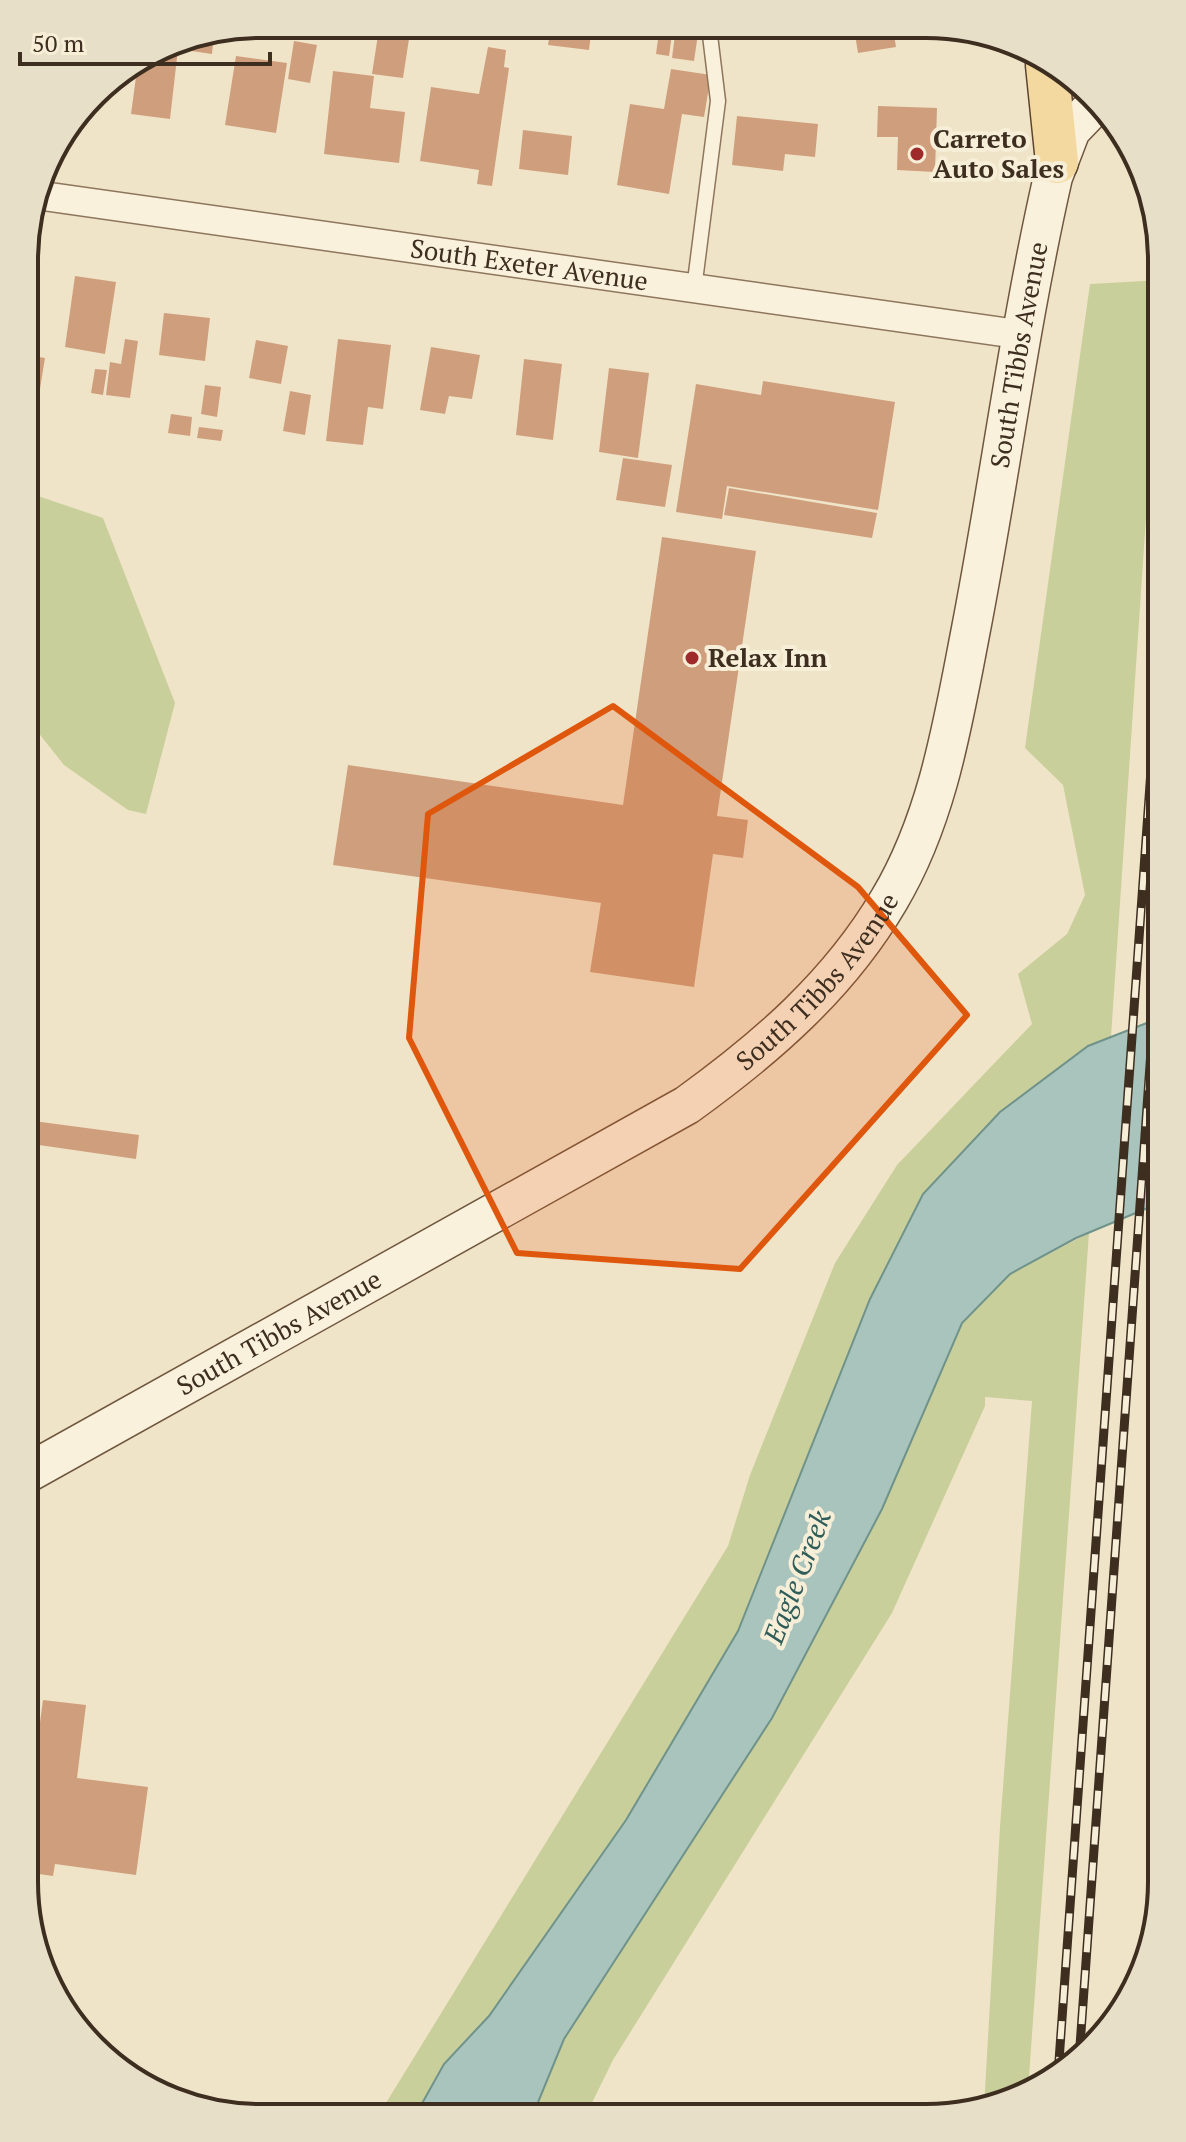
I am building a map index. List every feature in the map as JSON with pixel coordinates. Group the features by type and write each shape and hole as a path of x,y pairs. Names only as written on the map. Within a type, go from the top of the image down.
{"main road":[{"path":"1048,74 1057,162"},
{"name":"South Tibbs Avenue","path":"38,1467 687,1105 759,1052 820,993 882,911 924,829 952,725 1040,233 1057,162 1071,130 1090,111"}],"street":[{"name":"South Exeter Avenue","path":"48,197 1024,335"}],"lane":[{"path":"694,289 718,101 710,38"}],"highlighted area":[{"path":"613,706 858,887 967,1015 740,1269 517,1253 409,1038 428,814"}],"green space":[{"path":"1148,281 1148,488 1111,1037 1088,1046 865,1311 738,1631 626,1820 489,2016 439,2073 422,2104 385,2104 728,1546 750,1475 835,1263 897,1165 1032,1024 1018,974 1067,934 1085,895 1063,785 1025,748 1090,284"},
{"path":"38,496 103,518 175,703 146,814 128,810 64,765 38,732"},
{"path":"1089,1233 1029,2078 985,2096 1000,1827 1032,1401 985,1397 985,1406 892,1613 613,2060 591,2104 537,2104 564,2039 772,1718 882,1509 962,1323 1010,1274"}],"water":[{"name":"Eagle Creek","path":"1148,1022 1148,1208 1076,1238 1010,1274 962,1323 882,1509 772,1718 564,2039 537,2104 422,2104 444,2064 489,2016 626,1820 738,1631 870,1299 923,1194 1000,1112 1088,1046"}],"building":[{"path":"378,38 409,39 403,78 372,74"},
{"path":"549,38 590,38 589,50 548,45"},
{"path":"658,38 671,38 669,56 656,54"},
{"path":"675,38 697,38 694,61 672,58"},
{"path":"856,38 895,38 896,47 858,53"},
{"path":"294,41 317,45 310,83 288,79"},
{"path":"213,43 212,54 189,51"},
{"path":"488,47 506,50 504,67 509,68 492,186 477,184 479,170 420,161 431,87 479,94"},
{"path":"177,54 170,119 131,114 136,77"},
{"path":"236,56 287,63 276,133 225,125"},
{"path":"671,69 711,75 704,117 682,114 669,194 617,185 630,104 664,109"},
{"path":"333,71 374,76 370,108 405,112 399,163 324,154"},
{"name":"Carreto Auto Sales","path":"878,106 937,108 935,172 897,170 898,137 877,137"},
{"path":"737,116 818,124 815,157 785,154 783,171 732,165"},
{"path":"523,130 572,136 568,175 519,169"},
{"path":"75,276 116,282 105,354 65,347"},
{"path":"164,313 210,318 205,361 159,355"},
{"path":"125,339 138,341 130,398 106,395 110,362 121,364"},
{"path":"338,339 391,345 383,409 368,407 363,445 326,441"},
{"path":"256,340 288,346 281,384 249,378"},
{"path":"431,347 480,355 472,399 449,396 445,414 420,410"},
{"path":"38,357 45,358 38,395"},
{"path":"524,359 562,364 553,440 516,435"},
{"path":"609,368 649,373 638,458 599,452"},
{"path":"95,369 107,370 103,395 91,393"},
{"path":"763,381 895,402 878,510 727,486 722,519 676,512 696,384 761,395"},
{"path":"205,385 221,387 217,417 201,414"},
{"path":"290,391 311,395 305,435 283,431"},
{"path":"171,414 192,417 190,436 168,433"},
{"path":"199,427 223,430 221,441 197,438"},
{"path":"623,458 672,465 665,507 616,500"},
{"path":"729,488 877,513 872,538 724,515"},
{"name":"Relax Inn","path":"662,537 756,551 717,816 748,820 743,858 713,854 694,987 590,972 601,903 333,865 348,765 623,805"},
{"path":"38,1122 139,1135 136,1159 38,1145"},
{"path":"43,1700 86,1705 77,1778 148,1787 136,1875 55,1864 53,1876 38,1874 38,1737"}],"railway":[{"path":"1059,2059 1148,812"},
{"path":"1080,2041 1148,1093"}],"place":[{"name":"Carreto Auto Sales","path":"917,154"},
{"name":"Relax Inn","path":"692,658"}]}
